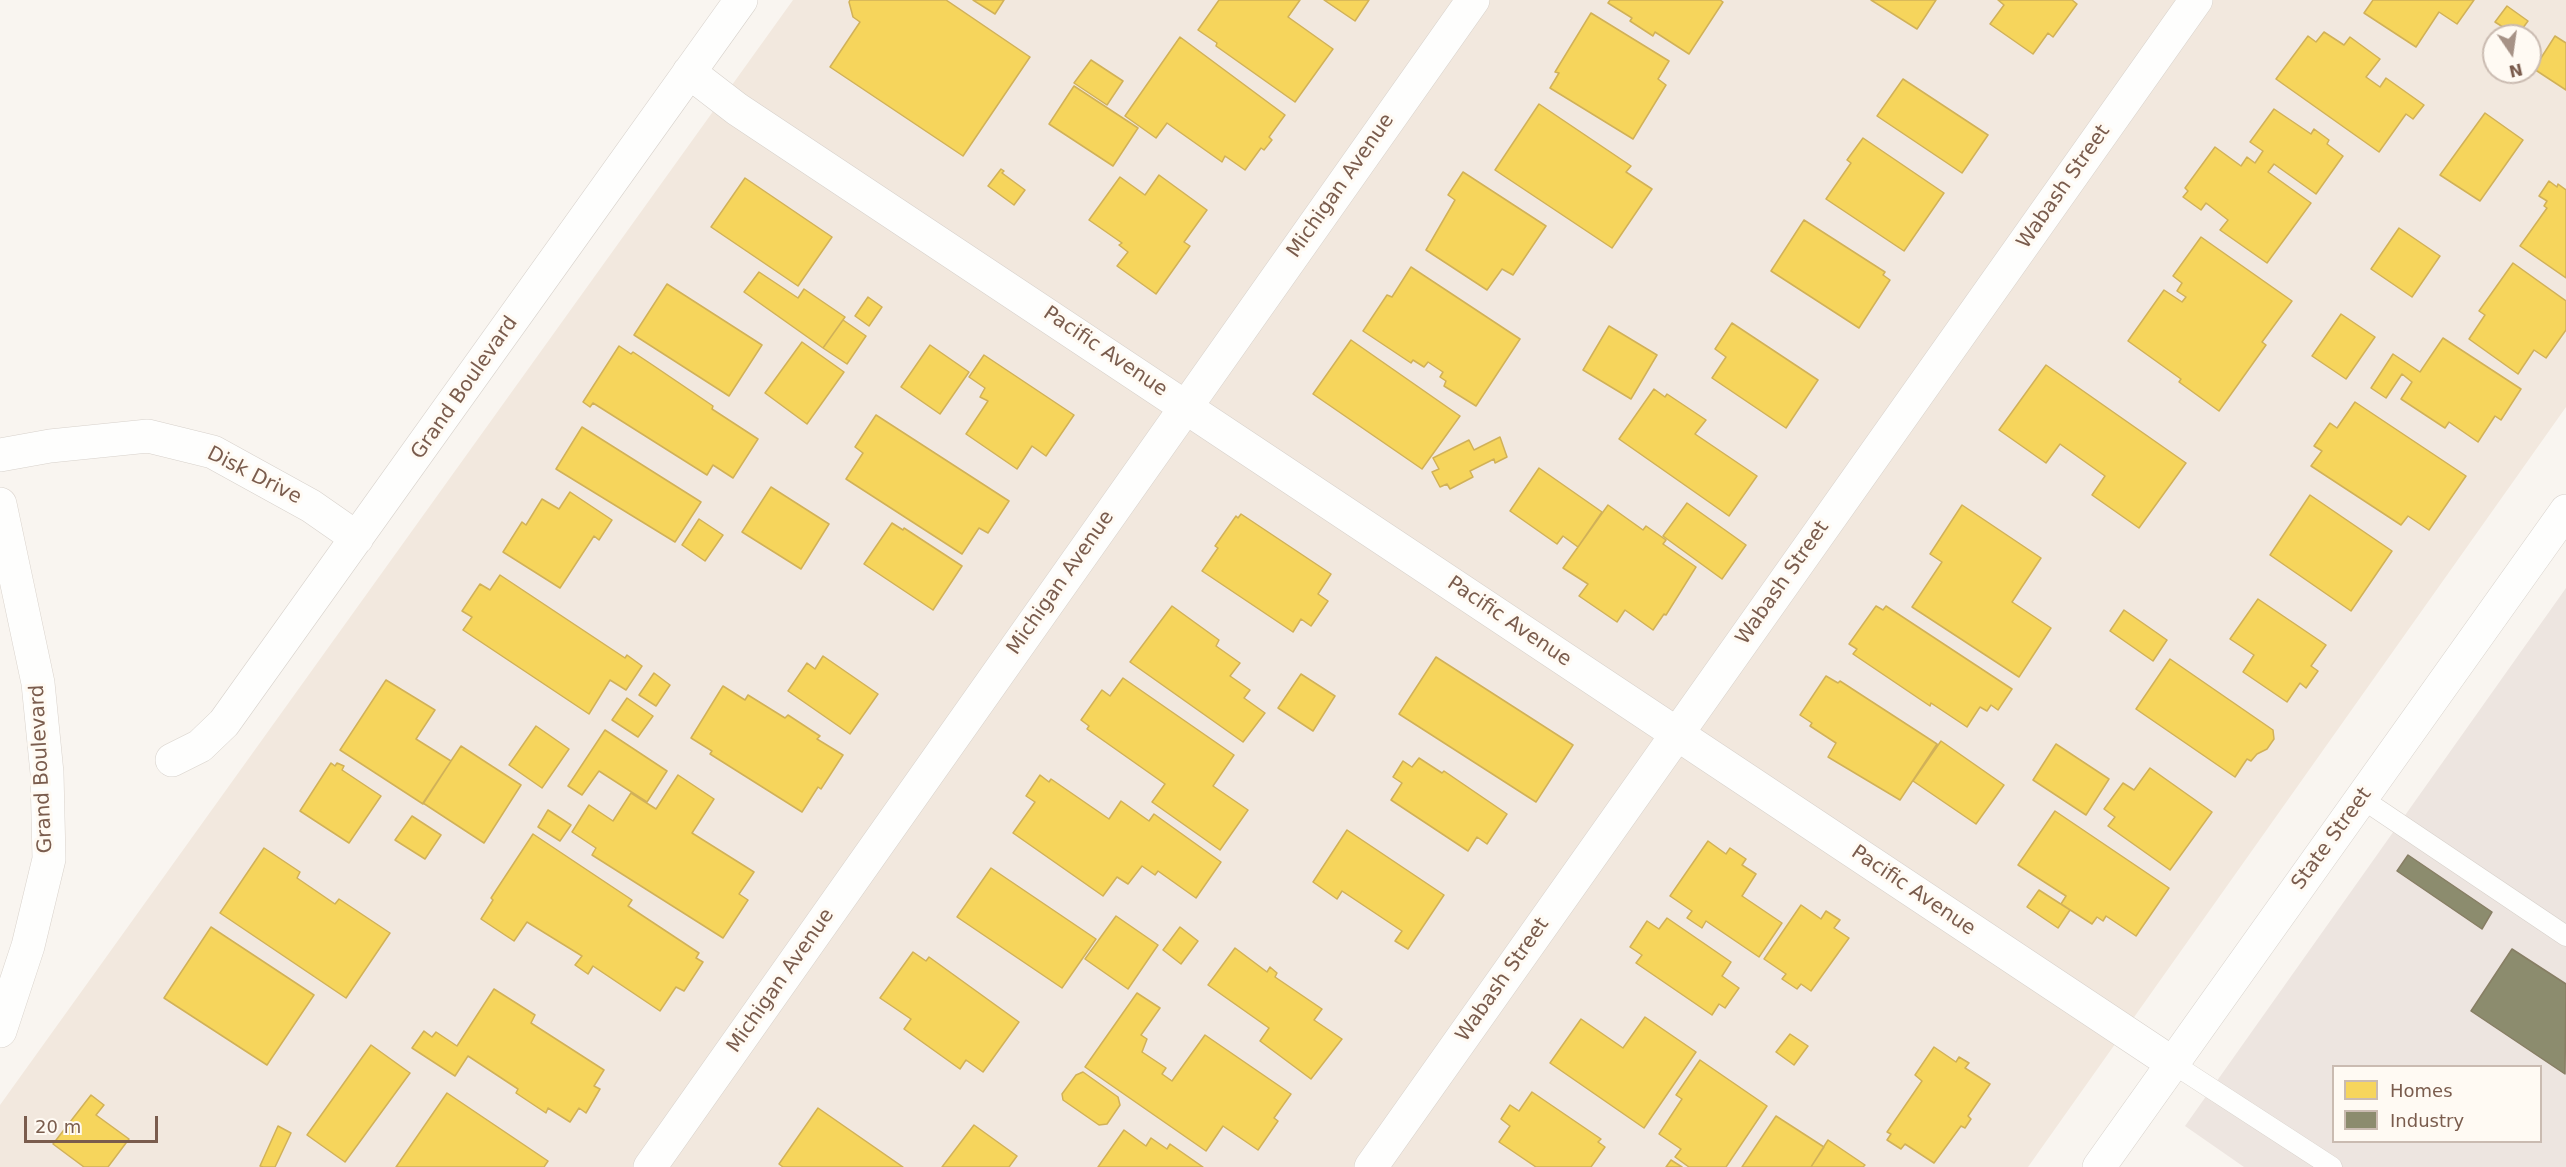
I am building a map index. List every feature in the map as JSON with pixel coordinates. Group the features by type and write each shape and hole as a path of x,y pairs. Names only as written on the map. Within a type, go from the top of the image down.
{"street":[{"name":"Grand Boulevard","path":"172,760 200,746 224,723 741,0"},
{"name":"Michigan Avenue","path":"650,1167 1473,0"},
{"name":"Wabash Street","path":"1371,1167 2196,0"},
{"name":"Pacific Avenue","path":"689,72 737,109 2172,1063"},
{"name":"Disk Drive","path":"0,455 50,446 148,436 213,452 311,506 357,538"},
{"name":"Grand Boulevard","path":"0,504 38,683 47,773 49,859 28,946 0,1031"},
{"name":"State Street","path":"2099,1167 2566,511"}],"lane":[{"path":"2361,798 2566,936"},
{"name":"Pacific Avenue","path":"2172,1063 2332,1167"}],"shaded area":[{"path":"793,0 2566,0 2566,407 2028,1167 0,1167 0,1105"},
{"path":"2566,588 2566,1167 2244,1167 2185,1126"}],"building: Homes":[{"path":"850,0 946,0 1030,57 963,156 830,67 860,22 853,17"},
{"path":"973,0 1004,0 995,14"},
{"path":"1219,0 1300,0 1288,17 1333,49 1295,102 1216,46 1217,43 1198,30"},
{"path":"1324,0 1369,0 1355,21"},
{"path":"1610,0 1720,0 1723,2 1689,54 1655,32 1653,36 1630,21 1632,18 1608,3"},
{"path":"1871,0 1936,0 1917,29"},
{"path":"1998,0 2072,0 2077,4 2053,37 2048,33 2033,54 1990,24 2004,5"},
{"path":"2373,0 2474,0 2457,24 2439,12 2416,47 2364,13"},
{"path":"2507,6 2528,21 2526,24 2495,22"},
{"path":"1591,13 1669,61 1658,79 1666,85 1633,139 1550,88 1559,73 1555,72"},
{"path":"2324,32 2344,45 2350,37 2380,59 2366,77 2380,87 2386,78 2424,105 2413,119 2406,114 2379,152 2276,79 2308,36 2316,42"},
{"path":"2555,36 2566,43 2566,90 2542,74 2542,56"},
{"path":"1180,37 1285,115 1269,137 1272,140 1264,150 1261,148 1245,170 1225,156 1222,162 1167,123 1156,138 1125,116"},
{"path":"1091,60 1123,81 1107,105 1074,83"},
{"path":"1903,79 1988,135 1962,173 1877,116"},
{"path":"1074,86 1138,128 1113,166 1049,124"},
{"path":"1539,104 1631,166 1626,172 1652,189 1612,248 1495,170"},
{"path":"2274,109 2311,134 2314,129 2329,140 2327,144 2343,156 2316,194 2274,164 2268,172 2311,203 2267,263 2220,230 2228,220 2206,203 2201,210 2183,197 2188,191 2185,188 2215,147 2241,166 2247,157 2255,163 2263,151 2250,142"},
{"path":"2485,113 2523,140 2480,201 2440,175"},
{"path":"1863,138 1944,193 1904,251 1826,199 1851,163 1847,160"},
{"path":"1001,169 1004,171 1002,173 1025,190 1014,205 988,186"},
{"path":"1463,172 1546,226 1513,275 1502,269 1487,290 1426,250 1455,200 1448,195"},
{"path":"1159,175 1207,210 1184,242 1190,246 1156,294 1117,266 1128,252 1119,245 1122,243 1089,220 1120,177 1145,195"},
{"path":"745,178 832,237 798,286 711,227"},
{"path":"2549,181 2566,190 2566,278 2520,246 2547,208 2544,206 2547,201 2539,196"},
{"path":"1804,220 1885,272 1883,275 1890,280 1859,328 1771,271"},
{"path":"2399,228 2440,256 2412,297 2371,269"},
{"path":"2201,237 2292,301 2262,342 2266,345 2219,411 2179,382 2181,379 2128,341 2164,290 2182,302 2186,297 2177,291 2182,283 2173,276"},
{"path":"2513,263 2566,301 2566,330 2546,358 2534,350 2518,374 2469,339 2485,315 2479,311"},
{"path":"1411,267 1520,339 1476,406 1444,386 1446,381 1440,377 1443,372 1428,362 1424,367 1413,360 1411,363 1363,331 1387,295 1392,297"},
{"path":"759,272 798,298 804,289 845,317 823,348 744,292"},
{"path":"667,284 762,345 729,396 634,335"},
{"path":"868,297 882,307 869,326 855,316"},
{"path":"2341,314 2375,337 2346,379 2312,356"},
{"path":"843,320 866,336 847,364 823,348"},
{"path":"1732,323 1818,380 1786,428 1712,378 1726,357 1715,349"},
{"path":"1609,326 1657,355 1631,399 1583,370"},
{"path":"2443,338 2521,389 2501,420 2495,416 2478,442 2449,422 2445,428 2401,399 2412,382 2402,374 2386,398 2371,388 2393,354 2420,372"},
{"path":"1351,340 1460,416 1422,469 1313,394"},
{"path":"802,342 844,372 807,424 765,393"},
{"path":"930,345 969,372 940,414 901,387"},
{"path":"619,346 654,366 713,406 712,409 758,439 733,478 713,465 707,475 593,403 590,407 583,402"},
{"path":"984,355 1074,415 1046,456 1032,446 1017,469 966,434 988,401 980,397 985,388 969,377"},
{"path":"2046,365 2186,463 2139,528 2092,495 2105,476 2060,444 2046,463 1999,430"},
{"path":"1654,389 1665,397 1667,394 1706,420 1695,434 1757,476 1729,516 1619,439"},
{"path":"2355,402 2466,476 2429,530 2408,516 2401,525 2311,466 2322,451 2314,446 2330,423 2337,428"},
{"path":"876,415 1009,501 988,533 979,528 962,554 846,479 863,453 855,447"},
{"path":"582,427 701,502 675,542 556,469"},
{"path":"1500,437 1507,457 1495,463 1494,459 1470,471 1473,477 1450,489 1447,484 1440,487 1432,472 1439,469 1433,458 1469,440 1474,450"},
{"path":"1539,468 1602,512 1578,547 1563,536 1557,544 1510,511"},
{"path":"771,487 829,524 801,569 742,532"},
{"path":"570,492 612,520 599,540 594,536 560,588 503,552 522,522 526,525 542,499 559,509"},
{"path":"2310,495 2392,551 2351,611 2270,555"},
{"path":"1687,503 1746,545 1722,579 1663,536"},
{"path":"1608,505 1643,530 1646,526 1666,540 1663,544 1696,567 1666,615 1664,614 1653,630 1625,610 1617,622 1579,596 1588,584 1563,568"},
{"path":"1962,505 2041,558 2012,602 2051,628 2019,677 1912,607 1942,562 1930,554"},
{"path":"1241,514 1331,574 1318,594 1328,601 1311,626 1301,619 1293,632 1202,571 1218,548 1215,546 1236,516 1238,518"},
{"path":"699,519 723,535 705,561 682,545"},
{"path":"892,523 903,530 904,528 962,566 933,610 864,564"},
{"path":"500,575 625,658 627,655 642,666 626,690 610,680 589,714 463,630 472,617 462,611 480,584 490,590"},
{"path":"2258,599 2326,645 2311,666 2318,671 2306,688 2300,683 2287,702 2243,672 2254,655 2230,639"},
{"path":"1172,606 1219,640 1216,646 1240,663 1230,676 1250,690 1244,698 1265,713 1243,742 1130,662"},
{"path":"1876,606 1883,610 1886,606 2012,689 1998,710 1991,705 1987,711 1980,707 1967,727 1931,703 1930,706 1853,654 1857,649 1849,644"},
{"path":"2124,610 2167,640 2153,661 2110,631"},
{"path":"823,656 878,694 850,734 788,691 807,663 815,669"},
{"path":"1436,657 1573,745 1536,802 1399,714"},
{"path":"2170,659 2273,730 2274,739 2267,749 2257,754 2251,761 2247,759 2235,777 2136,709"},
{"path":"654,673 670,685 656,706 639,695"},
{"path":"1301,674 1335,696 1313,731 1278,708"},
{"path":"1826,676 1838,683 1840,681 1937,744 1900,800 1828,757 1836,743 1810,726 1812,723 1800,715"},
{"path":"1123,678 1234,755 1213,786 1248,810 1220,850 1152,802 1165,784 1087,729 1089,726 1081,720 1102,690 1110,696"},
{"path":"386,680 435,710 416,739 451,761 423,804 340,750"},
{"path":"723,686 745,700 748,695 785,718 788,715 820,736 817,739 843,755 821,789 818,787 802,812 710,754 712,751 691,738"},
{"path":"627,698 653,716 638,737 612,720"},
{"path":"536,726 569,749 542,788 509,765"},
{"path":"605,730 667,771 647,802 599,771 582,795 568,786"},
{"path":"1941,741 2004,785 1976,824 1913,781"},
{"path":"2056,744 2109,779 2086,815 2033,780"},
{"path":"461,746 521,785 484,843 423,803"},
{"path":"1419,758 1442,773 1444,771 1507,814 1487,844 1477,837 1468,851 1391,800 1402,783 1393,777 1403,761 1412,767"},
{"path":"331,763 335,766 337,763 344,766 342,770 381,796 349,843 300,811"},
{"path":"2150,768 2212,812 2170,870 2108,826 2115,817 2104,809 2123,783 2134,790"},
{"path":"678,775 714,799 692,833 754,872 739,894 748,900 723,938 592,855 596,848 572,832 589,805 613,821 631,793 656,809"},
{"path":"1040,775 1049,782 1051,779 1109,819 1121,801 1149,821 1154,814 1221,862 1196,898 1158,871 1155,875 1142,866 1128,884 1117,877 1103,896 1013,833 1035,802 1026,796"},
{"path":"548,810 571,825 560,841 538,827"},
{"path":"2055,811 2169,888 2136,936 2106,916 2103,921 2097,917 2092,924 2061,904 2066,896 2018,865"},
{"path":"412,816 441,835 425,859 395,840"},
{"path":"1347,830 1444,895 1408,949 1395,941 1402,931 1342,891 1337,899 1313,882"},
{"path":"533,834 632,900 628,906 699,953 696,958 703,962 684,991 676,987 660,1011 593,966 588,974 575,965 582,956 527,922 514,941 481,919 493,900 491,898"},
{"path":"1708,841 1726,854 1730,848 1746,859 1742,865 1756,874 1742,896 1782,923 1759,957 1706,921 1702,928 1687,918 1692,911 1670,896"},
{"path":"264,848 300,872 297,878 335,904 339,899 390,933 346,998 220,913"},
{"path":"991,868 1096,939 1062,988 957,917"},
{"path":"2039,890 2070,910 2058,928 2027,907"},
{"path":"1801,905 1821,919 1826,911 1840,920 1834,928 1849,938 1811,991 1801,984 1797,989 1782,979 1786,974 1764,959"},
{"path":"1116,916 1158,945 1128,989 1085,959"},
{"path":"1667,918 1731,962 1722,976 1739,988 1725,1008 1719,1004 1712,1015 1636,963 1642,955 1630,947 1647,921 1659,929"},
{"path":"211,927 314,995 267,1065 164,998"},
{"path":"1180,927 1198,941 1181,964 1163,950"},
{"path":"1235,948 1267,972 1270,967 1277,973 1275,977 1322,1009 1314,1020 1342,1039 1311,1079 1260,1041 1269,1028 1208,985"},
{"path":"913,952 926,961 929,957 1019,1022 983,1072 966,1060 960,1069 904,1029 911,1019 880,998"},
{"path":"494,989 535,1015 531,1023 604,1070 594,1086 600,1089 586,1113 579,1108 570,1122 548,1108 546,1113 516,1093 518,1089 468,1056 455,1076 412,1048 424,1031 432,1037 436,1032 457,1046"},
{"path":"1137,993 1160,1008 1141,1035 1147,1039 1142,1052 1166,1068 1162,1074 1172,1081 1205,1035 1291,1094 1274,1118 1278,1121 1258,1150 1223,1126 1206,1151 1085,1067"},
{"path":"1645,1017 1696,1052 1644,1128 1550,1063 1581,1019 1623,1048"},
{"path":"1790,1034 1808,1046 1794,1065 1776,1052"},
{"path":"371,1045 410,1073 345,1162 307,1135"},
{"path":"1934,1047 1956,1062 1959,1057 1969,1063 1965,1068 1990,1084 1968,1116 1971,1119 1965,1128 1961,1126 1934,1163 1905,1144 1901,1149 1887,1140 1891,1134 1887,1132 1922,1081 1915,1075"},
{"path":"1700,1060 1767,1106 1726,1167 1689,1167 1675,1157 1681,1149 1659,1134 1682,1099 1676,1095"},
{"path":"1083,1072 1118,1097 1120,1105 1107,1124 1099,1125 1063,1100 1062,1094 1076,1075"},
{"path":"1532,1092 1601,1139 1598,1142 1605,1147 1591,1167 1536,1167 1499,1142 1510,1126 1501,1119 1510,1105 1519,1111"},
{"path":"447,1093 548,1161 544,1167 396,1167"},
{"path":"91,1095 104,1105 96,1115 129,1139 108,1167 84,1167 53,1144"},
{"path":"818,1108 903,1167 783,1167 779,1164"},
{"path":"1776,1116 1824,1147 1811,1167 1742,1167"},
{"path":"974,1125 1017,1156 1009,1167 942,1167"},
{"path":"278,1126 291,1133 275,1167 260,1166"},
{"path":"1124,1130 1146,1146 1151,1138 1167,1149 1170,1144 1203,1167 1098,1167"},
{"path":"1828,1140 1865,1165 1863,1167 1811,1167"},
{"path":"1671,1160 1682,1167 1666,1167"}],"building: Industry":[{"path":"2408,855 2492,912 2482,929 2397,871"},
{"path":"2512,949 2566,984 2565,1074 2471,1011"}]}
